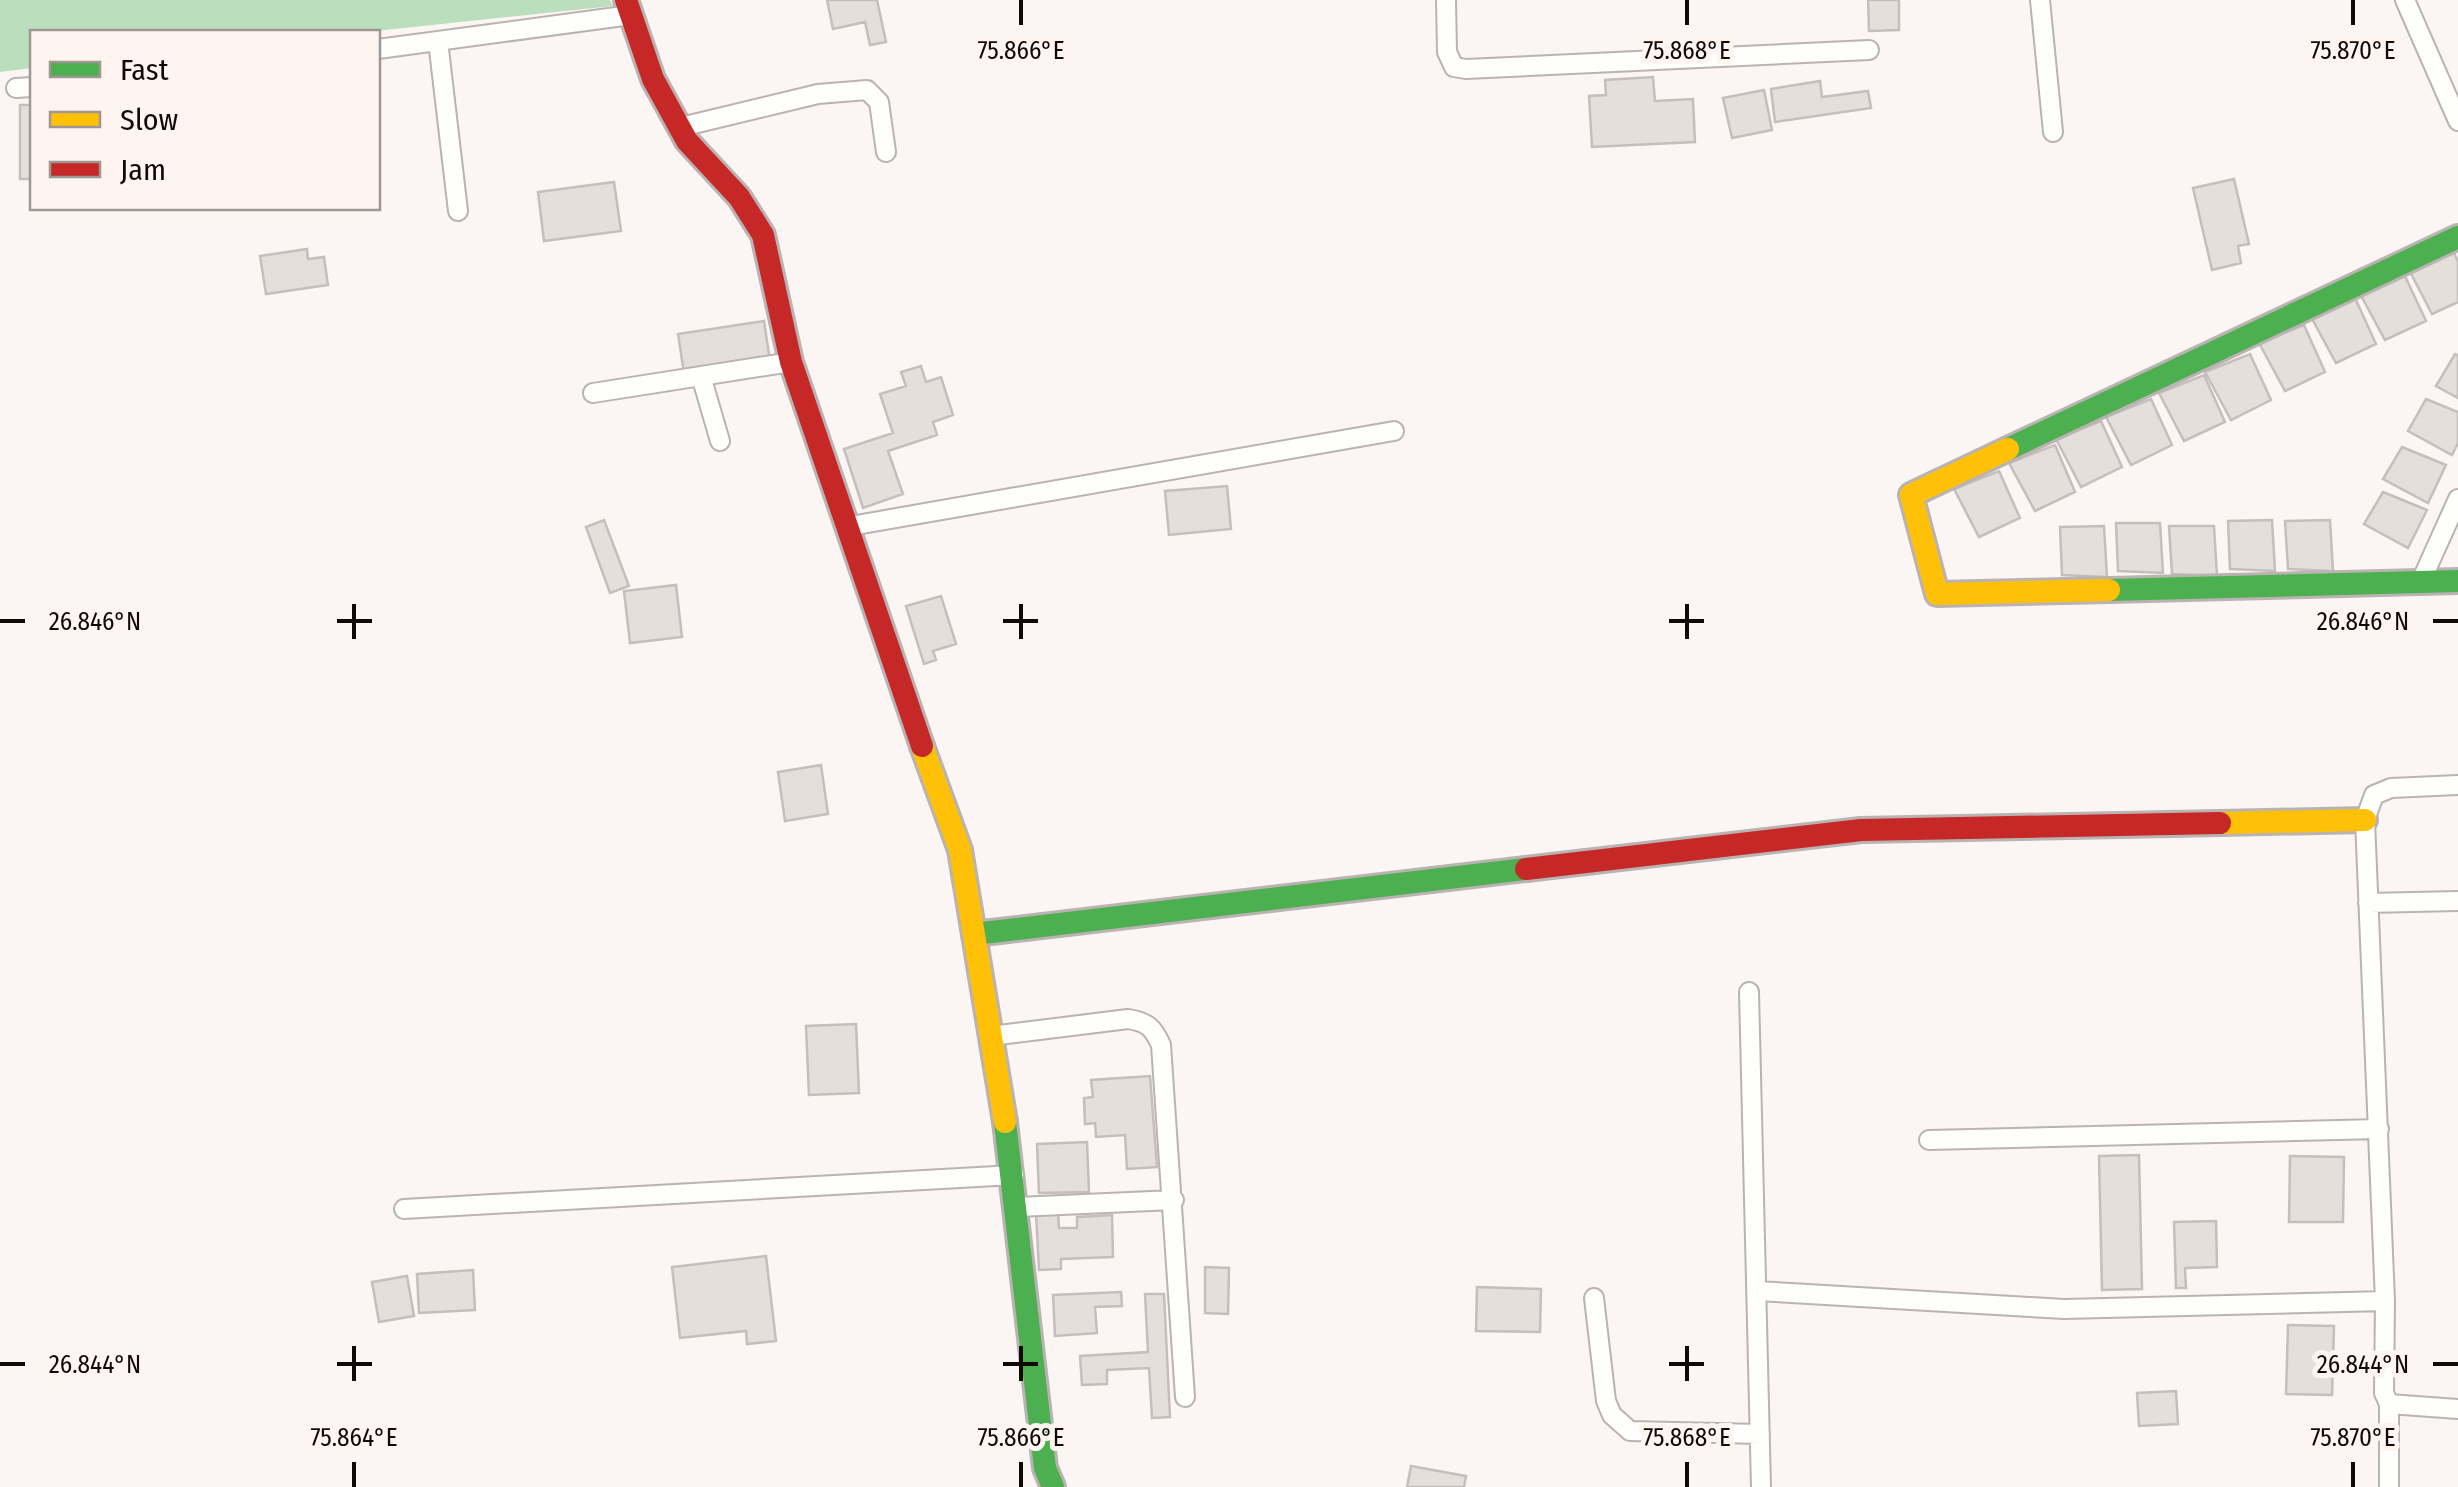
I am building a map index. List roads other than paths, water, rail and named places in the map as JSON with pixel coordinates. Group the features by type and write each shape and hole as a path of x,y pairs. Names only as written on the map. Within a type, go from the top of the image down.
{"street":[{"path":"1446,0 1447,52 1454,67 1466,69 1869,50"},
{"path":"2040,0 2053,132"},
{"path":"2404,0 2458,122"},
{"path":"380,49 628,8 652,79 686,141 739,197 763,235 791,362 960,850 1014,1174 1045,1468 1052,1487"},
{"path":"438,40 458,211"},
{"path":"680,127 818,94 867,90 880,102 886,152"},
{"path":"2458,237 1910,496 1936,594 2458,581"},
{"path":"593,392 791,362"},
{"path":"701,376 720,441"},
{"path":"845,527 1394,431"},
{"path":"2422,579 2458,499"},
{"path":"2389,1487 2365,820 2374,795 2391,788 2458,785"},
{"path":"974,934 1861,830 2365,820"},
{"path":"2368,903 2458,901"},
{"path":"1750,992 1761,1487"},
{"path":"991,1036 1128,1019 1145,1021 1161,1045 1184,1397"},
{"path":"1928,1140 2379,1128"},
{"path":"404,1210 1014,1174"},
{"path":"1017,1207 1174,1200"},
{"path":"1758,1291 2064,1309 2384,1301"},
{"path":"1594,1298 1606,1401 1612,1415 1630,1431 1760,1434"},
{"path":"2388,1404 2458,1409"}]}
